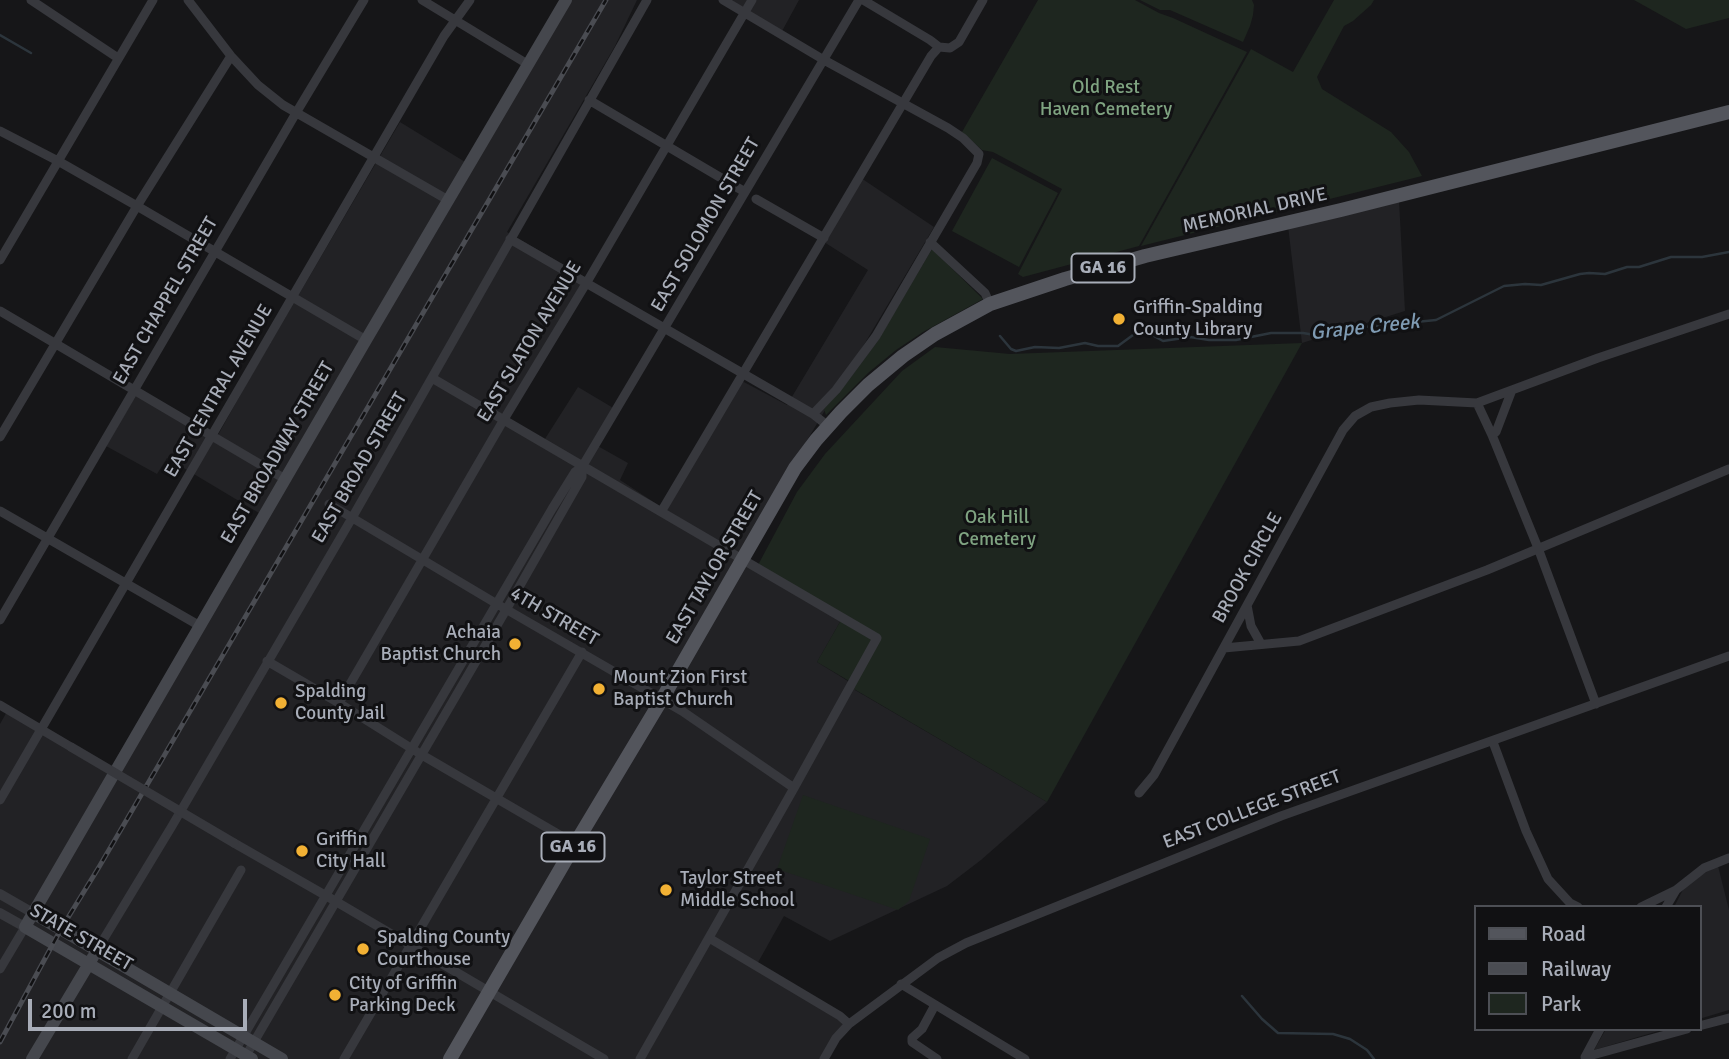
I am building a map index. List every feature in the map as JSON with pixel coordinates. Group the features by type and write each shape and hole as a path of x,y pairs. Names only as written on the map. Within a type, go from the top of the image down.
{"main road":[{"name":"EAST BROADWAY STREET","path":"25,927 566,0"},
{"name":"MEMORIAL DRIVE","path":"828,426 868,385 903,356 935,334 990,304 1145,256 1729,112"},
{"name":"EAST TAYLOR STREET","path":"450,1059 795,468 828,426"},
{"path":"33,913 282,1059"},
{"name":"STATE STREET","path":"25,927 242,1056"},
{"path":"32,1059 97,950"}],"street":[{"path":"31,0 118,58"},
{"path":"0,260 153,0"},
{"path":"188,0 231,56 258,85 296,113 448,200"},
{"name":"EAST CHAPPEL STREET","path":"0,620 364,0"},
{"path":"422,0 529,65"},
{"name":"EAST CENTRAL AVENUE","path":"0,800 444,36 470,0"},
{"name":"EAST BROAD STREET","path":"97,950 352,518 647,0"},
{"path":"723,0 963,138 979,154 977,163 874,338 836,390 813,414"},
{"name":"EAST SLATON AVENUE","path":"339,703 752,0"},
{"path":"861,0 939,47 950,48 959,42 983,0"},
{"name":"EAST SOLOMON STREET","path":"248,1039 326,895 497,604 861,0"},
{"path":"833,44 835,66"},
{"path":"661,512 902,103 931,55 939,47"},
{"path":"0,437 137,206 231,56"},
{"path":"589,100 745,192"},
{"path":"0,131 216,251 366,340"},
{"path":"756,199 824,238"},
{"path":"510,239 813,414 828,426"},
{"path":"930,242 985,293 990,304"},
{"path":"0,311 285,479"},
{"name":"BROOK CIRCLE","path":"1224,648 1343,430 1355,416 1371,407 1390,402 1419,400 1477,403 1598,358 1729,314"},
{"path":"432,378 877,638 640,1059"},
{"path":"1492,435 1496,432 1512,390"},
{"path":"1477,403 1538,548 1596,704"},
{"name":"EAST SOLOMON STREET","path":"248,1039 337,902 582,477 582,467"},
{"name":"BROOK CIRCLE","path":"1224,648 1299,641 1487,570 1729,469"},
{"name":"4TH STREET","path":"329,504 682,711 794,788"},
{"path":"0,511 200,626"},
{"path":"1247,605 1251,626 1261,644"},
{"path":"1139,793 1154,775 1224,648"},
{"path":"344,1059 582,652"},
{"name":"EAST COLLEGE STREET","path":"824,1059 836,1038 849,1024 901,984 967,943 1281,816 1729,656"},
{"path":"267,661 575,844"},
{"path":"0,705 604,1059"},
{"path":"1493,742 1526,831 1548,878 1574,905"},
{"path":"1645,905 1675,890 1704,868 1729,858"},
{"path":"132,1059 241,870"},
{"path":"1667,905 1675,890"},
{"path":"0,894 33,913"},
{"name":"STATE STREET","path":"0,913 25,927"},
{"path":"0,969 25,927"},
{"path":"709,938 840,1016 849,1024"},
{"path":"901,984 1025,1059"},
{"path":"935,1005 922,1029 912,1038 912,1042 937,1059"},
{"path":"1701,1025 1729,1018"},
{"path":"1585,1058 1599,1031"},
{"path":"1585,1058 1679,1031"},
{"path":"242,1056 248,1039"}],"shaded area":[{"path":"567,0 637,0 615,46 507,232 592,281 508,419 543,442 578,387 615,409 596,445 628,463 620,480 666,510 742,381 787,405 868,270 824,242 861,178 934,227 740,553 844,615 817,662 856,686 855,690 1047,802 947,886 830,941 784,916 756,966 848,1023 827,1059 0,1059 0,724 9,708 116,771 264,516 167,458 157,474 106,446 139,390 218,435 400,122 470,165"},
{"path":"725,0 799,0 781,33"},
{"path":"1399,201 1405,311 1302,343 1288,226"},
{"path":"1718,866 1729,910 1729,1010 1701,1018 1701,905 1675,905 1687,882"},
{"path":"1605,1031 1658,1031 1594,1050"}],"green space":[{"name":"Old Rest Haven Cemetery","path":"1038,0 1135,0 1247,52 1139,246 1023,277 1018,274 1062,189 993,152 982,150 962,132"},
{"path":"1140,0 1252,0 1254,5 1250,26 1243,42"},
{"path":"1334,0 1374,0 1353,21 1344,26 1317,77 1322,89 1391,132 1409,152 1422,176 1141,246 1251,49 1293,72"},
{"path":"1634,0 1729,0 1729,18 1686,29"},
{"path":"992,158 1058,193 1019,267 952,231"},
{"path":"932,249 983,299 896,350 868,373 826,415 824,409 877,342"},
{"name":"Oak Hill Cemetery","path":"1302,343 1047,802 854,689 856,685 817,662 844,615 758,565 797,492 825,454 902,371 935,347 1010,354"},
{"path":"803,795 930,839 909,901 898,910 777,869"}],"waterway":[{"path":"0,35 31,53"},
{"name":"Grape Creek","path":"1000,336 1016,351 1085,343 1118,346 1133,335 1143,334 1163,341 1190,337 1236,340 1271,333 1315,335 1436,320 1504,286 1541,285 1580,274 1605,274 1627,267 1639,267 1671,257 1702,257 1729,252"},
{"path":"1242,996 1278,1033 1333,1034 1350,1039 1367,1050 1374,1059"}],"railway":[{"path":"0,1042 61,929 606,0"}],"place":[{"name":"Griffin-Spalding County Library","path":"1119,319"},
{"name":"Achaia Baptist Church","path":"515,644"},
{"name":"Mount Zion First Baptist Church","path":"599,689"},
{"name":"Spalding County Jail","path":"281,703"},
{"name":"Griffin City Hall","path":"302,851"},
{"name":"Taylor Street Middle School","path":"666,890"},
{"name":"Spalding County Courthouse","path":"363,949"},
{"name":"City of Griffin Parking Deck","path":"335,995"}]}
